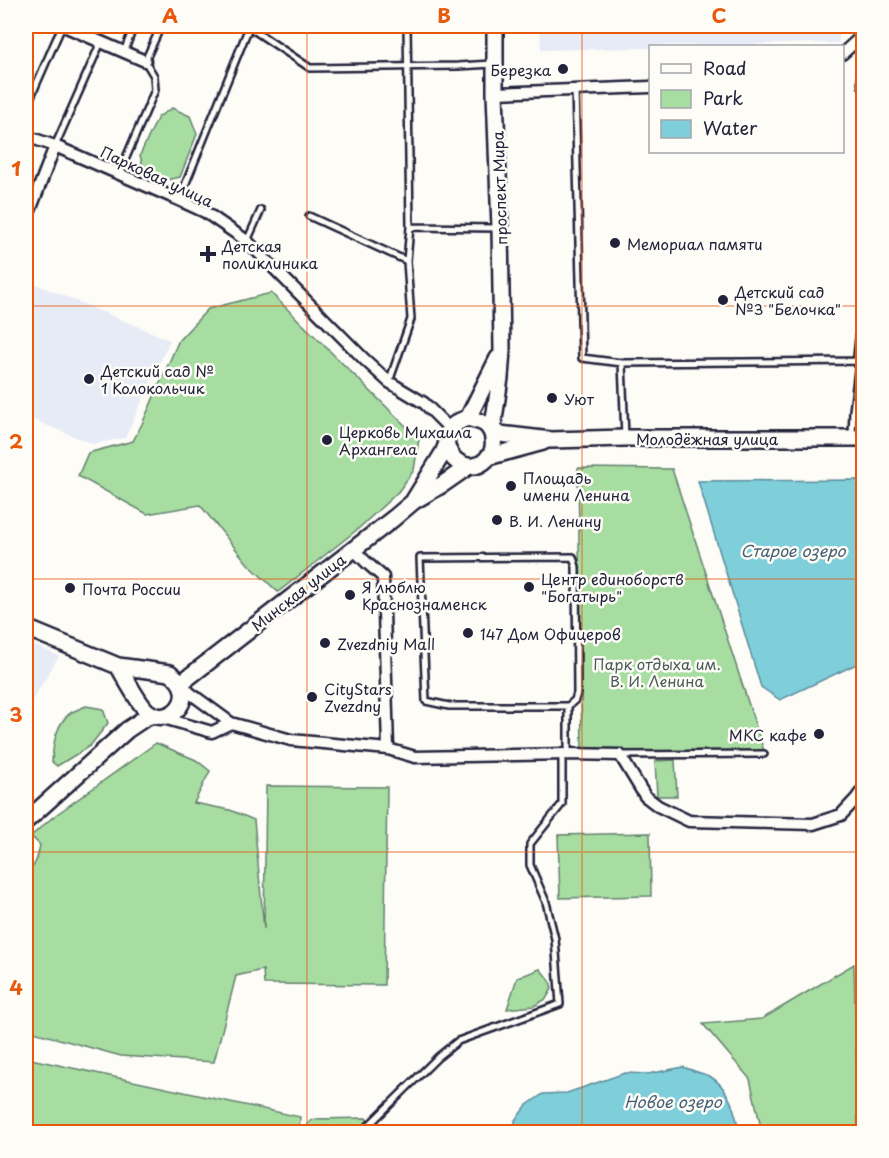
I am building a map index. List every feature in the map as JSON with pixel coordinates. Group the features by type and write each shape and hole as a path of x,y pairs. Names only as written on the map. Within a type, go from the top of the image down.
{"street":[{"path":"63,26 145,61"},
{"name":"проспект Мира","path":"492,433 502,350 495,26"},
{"path":"844,53 862,32"},
{"path":"862,32 864,85"},
{"path":"495,93 649,87"},
{"name":"Парковая улица","path":"26,136 55,146 205,212 247,241 364,359 389,382 424,403 450,429"},
{"path":"26,221 55,146"},
{"path":"861,361 864,315"},
{"name":"проспект Мира","path":"468,418 502,350"},
{"path":"468,418 486,424 492,433 494,442 488,457 480,464 469,466 457,462 446,446 450,429 454,424 468,418"},
{"name":"Молодёжная улица","path":"492,433 551,440 858,438"},
{"name":"Молодёжная улица","path":"488,457 551,440"},
{"name":"Минская улица","path":"414,501 446,446"},
{"name":"Минская улица","path":"181,683 414,501 469,466"},
{"path":"353,549 383,577 388,750"},
{"path":"26,628 118,666 170,673 190,693 231,723 291,740 388,750 414,757 620,755 645,796 658,806 689,821 813,824 841,815 864,788"},
{"path":"118,666 149,711 164,716 177,710 181,704 183,690 181,683"},
{"path":"156,672 142,682 139,693 149,711 212,732 231,723"},
{"path":"26,821 149,711"}],"lane":[{"path":"26,108 63,26"},
{"path":"124,52 134,26"},
{"path":"119,174 155,90 154,76 145,61 161,26"},
{"path":"389,382 411,319 407,261 410,227 407,26"},
{"path":"179,200 249,27 310,68 495,64"},
{"path":"55,146 101,42"},
{"path":"575,89 582,358 622,363 861,361 853,411 858,438"},
{"path":"247,241 261,210"},
{"path":"309,216 407,261"},
{"path":"410,227 500,228"},
{"path":"622,363 625,438"},
{"path":"362,1132 438,1057 458,1041 560,1004 555,939 546,902 530,865 531,844 562,804 568,706 575,700 577,693 576,567 573,557 420,558 426,701 449,706 568,706"},
{"path":"620,755 764,754"}],"shaded area":[{"path":"540,26 839,26 839,43 649,45 649,48 541,50"},
{"name":"Детский сад № 1 Колокольчик","path":"26,280 170,340 125,438 93,444 26,417"},
{"path":"26,641 59,656 28,707 26,706"}],"green space":[{"path":"172,108 190,116 197,134 180,177 162,181 145,174 140,155 158,117"},
{"path":"271,293 419,439 414,470 398,492 358,529 278,592 248,564 200,505 147,514 78,476 88,453 133,441 179,340 208,309"},
{"name":"Парк отдыха им. В. И. Ленина","path":"578,468 672,469 764,751 582,752"},
{"path":"86,706 103,709 108,723 90,746 57,766 52,762 59,727 72,712"},
{"path":"156,743 196,760 210,771 194,803 230,810 254,820 264,929 266,786 387,787 384,985 264,984 263,970 236,976 214,1062 121,1056 26,1030 26,873 34,864 40,845 31,836 53,817"},
{"path":"675,760 677,796 657,796 655,761"},
{"path":"650,833 651,896 560,898 558,835"},
{"path":"854,964 858,1132 762,1132 750,1079 703,1024 762,1019"},
{"path":"540,969 550,981 552,989 546,999 534,1006 507,1009 517,978"},
{"path":"26,1058 300,1117 299,1132 26,1132"},
{"path":"366,1118 368,1121 356,1132 305,1132 308,1124 316,1119"}],"water":[{"name":"Старое озеро","path":"863,480 863,661 780,700 761,687 698,481"},
{"name":"Новое озеро","path":"683,1067 711,1077 723,1088 734,1109 739,1132 515,1132 515,1120 527,1105 543,1094 567,1093 625,1073 648,1074"}],"place":[{"name":"Березка","path":"563,69"},
{"name":"Мемориал памяти","path":"615,243"},
{"name":"Детская поликлиника","path":"208,254"},
{"name":"Детский сад №3 \"Белочка\"","path":"723,300"},
{"name":"Детский сад № 1 Колокольчик","path":"89,379"},
{"name":"Уют","path":"552,398"},
{"name":"Церковь Михаила Архангела","path":"327,440"},
{"name":"Площадь имени Ленина","path":"511,486"},
{"name":"В. И. Ленину","path":"497,520"},
{"name":"Центр единоборств \"Богатырь\"","path":"529,587"},
{"name":"Почта России","path":"70,588"},
{"name":"Я люблю Краснознаменск","path":"350,595"},
{"name":"147 Дом Офицеров","path":"468,633"},
{"name":"Zvezdniy Mall","path":"325,643"},
{"name":"CityStars Zvezdny","path":"312,697"},
{"name":"МКС кафе","path":"819,734"}]}
